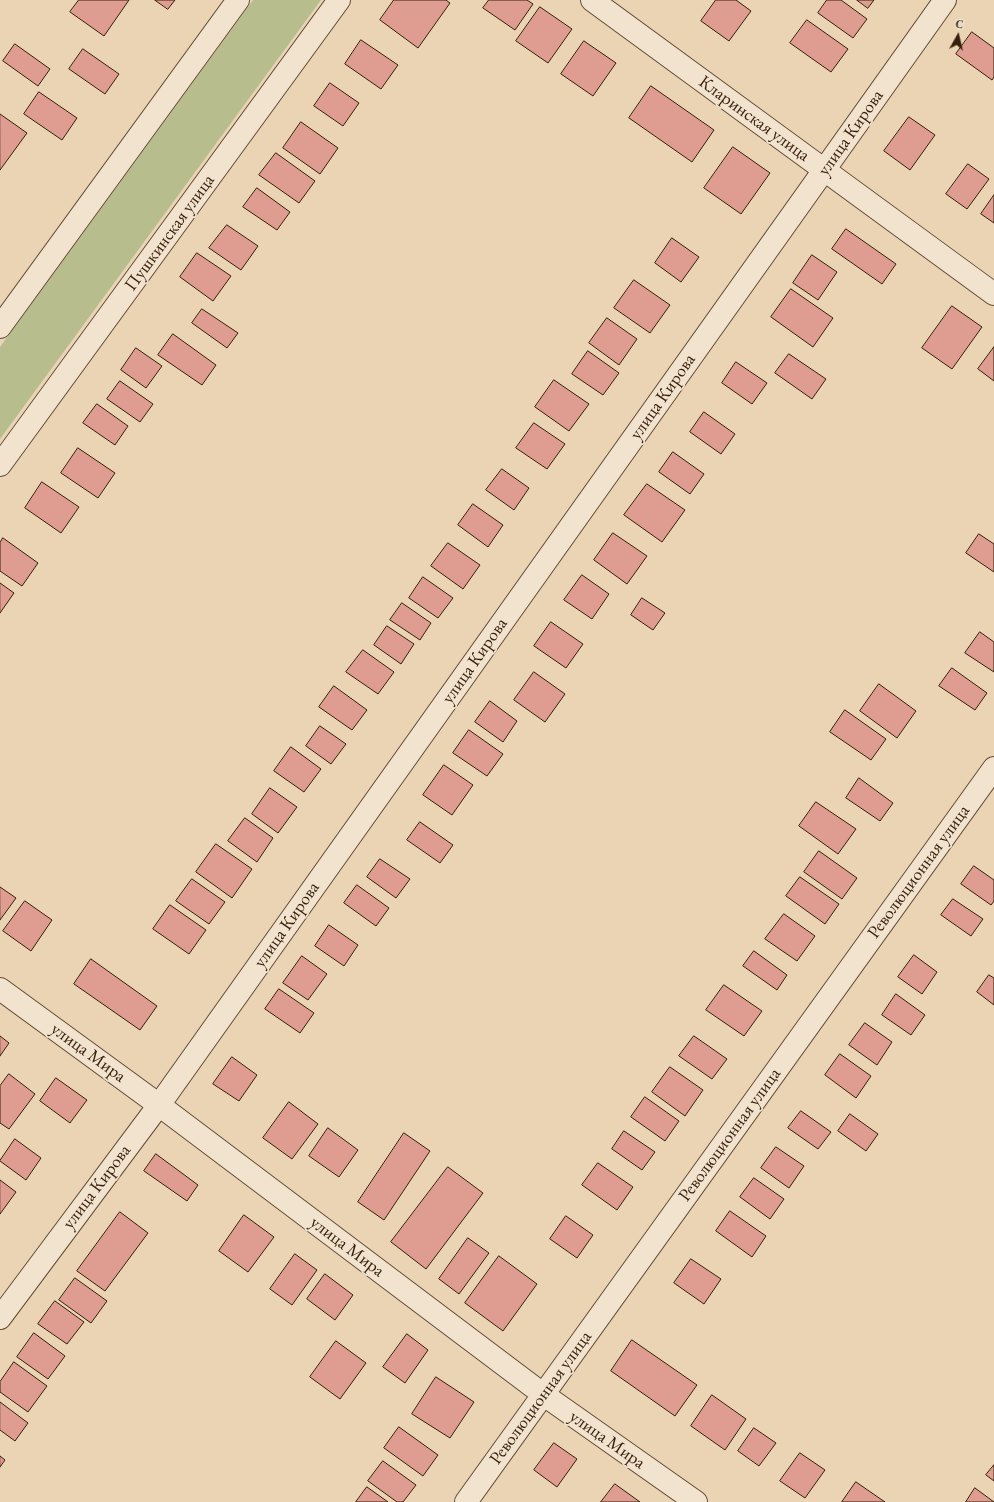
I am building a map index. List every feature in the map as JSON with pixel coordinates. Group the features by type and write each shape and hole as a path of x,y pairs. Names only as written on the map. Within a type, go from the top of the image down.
{"street":[{"path":"0,327 238,0"},
{"name":"Пушкинская улица","path":"0,465 339,0"},
{"name":"Кларинская улица","path":"592,0 994,294"},
{"name":"улица Кирова","path":"0,1318 159,1105 945,0"},
{"name":"Революционная улица","path":"466,1502 994,768"},
{"name":"улица Мира","path":"0,989 159,1105 544,1395 696,1502"}],"green space":[{"path":"253,0 321,0 0,439 0,347"}],"building":[{"path":"79,0 129,0 104,36 70,12"},
{"path":"155,0 175,0 168,9"},
{"path":"394,0 446,0 450,3 418,48 380,20"},
{"path":"489,0 527,0 533,4 515,30 483,8"},
{"path":"716,0 736,0 751,11 729,41 701,21"},
{"path":"827,0 841,0 867,19 853,38 818,13"},
{"path":"857,0 874,0 868,8"},
{"path":"540,7 572,29 548,63 516,41"},
{"path":"807,20 848,49 831,72 790,43"},
{"path":"972,32 994,48 994,77 992,80 956,54"},
{"path":"361,40 398,65 381,89 345,64"},
{"path":"584,41 616,63 593,96 561,74"},
{"path":"15,44 50,69 38,86 3,61"},
{"path":"83,49 119,74 105,94 69,69"},
{"path":"330,83 359,103 343,126 314,106"},
{"path":"651,86 714,130 692,162 629,118"},
{"path":"39,92 77,118 62,140 24,114"},
{"path":"0,114 27,133 0,170"},
{"path":"909,117 935,135 910,170 884,151"},
{"path":"301,122 338,148 320,174 283,148"},
{"path":"733,147 770,173 741,214 704,188"},
{"path":"276,153 315,181 299,203 259,175"},
{"path":"968,164 989,179 967,209 946,194"},
{"path":"257,188 290,212 277,230 243,207"},
{"path":"994,195 994,223 981,214"},
{"path":"227,225 258,246 241,270 209,248"},
{"path":"846,229 896,264 882,284 832,249"},
{"path":"672,238 699,257 681,282 655,263"},
{"path":"197,253 231,276 213,301 180,277"},
{"path":"812,255 837,272 818,300 793,283"},
{"path":"634,280 670,305 650,333 614,308"},
{"path":"791,289 833,318 813,347 771,317"},
{"path":"952,306 982,327 952,369 922,348"},
{"path":"202,309 238,333 227,348 192,323"},
{"path":"607,318 637,339 619,365 589,343"},
{"path":"173,334 216,365 202,385 158,355"},
{"path":"994,347 994,381 978,369"},
{"path":"136,348 162,366 146,388 121,370"},
{"path":"588,351 619,373 603,395 572,374"},
{"path":"789,354 826,379 812,399 775,373"},
{"path":"736,362 767,383 752,404 722,383"},
{"path":"554,380 589,404 569,431 535,407"},
{"path":"120,381 153,404 140,422 107,399"},
{"path":"97,404 128,426 115,445 83,423"},
{"path":"704,412 735,434 721,454 690,432"},
{"path":"534,423 565,444 547,469 516,448"},
{"path":"78,448 115,473 98,498 61,473"},
{"path":"673,452 704,474 690,494 659,472"},
{"path":"502,469 529,488 514,510 486,490"},
{"path":"42,482 79,507 61,533 25,508"},
{"path":"647,484 685,510 662,542 624,515"},
{"path":"473,504 503,525 488,547 458,525"},
{"path":"613,533 647,556 627,584 594,560"},
{"path":"979,534 994,544 994,572 966,553"},
{"path":"3,538 38,563 22,586 0,571 0,543"},
{"path":"448,543 480,565 463,589 431,566"},
{"path":"582,575 609,594 592,619 564,600"},
{"path":"423,577 453,598 438,618 409,598"},
{"path":"0,583 14,593 0,613"},
{"path":"642,598 665,613 653,630 631,615"},
{"path":"402,603 431,623 420,640 390,620"},
{"path":"551,622 583,644 566,668 534,646"},
{"path":"387,626 414,644 401,664 374,645"},
{"path":"980,632 994,642 994,672 965,653"},
{"path":"363,650 394,672 378,694 346,672"},
{"path":"952,668 987,693 975,710 939,686"},
{"path":"534,672 565,694 545,722 514,700"},
{"path":"879,684 916,711 897,738 860,711"},
{"path":"334,686 367,710 352,730 319,707"},
{"path":"490,701 517,721 503,742 475,722"},
{"path":"845,710 886,739 871,760 830,732"},
{"path":"320,726 346,744 331,764 306,746"},
{"path":"469,730 503,754 487,776 453,753"},
{"path":"291,747 321,769 304,792 274,771"},
{"path":"444,765 473,785 452,815 423,795"},
{"path":"859,778 893,803 880,821 846,798"},
{"path":"270,788 297,807 278,833 252,814"},
{"path":"816,802 856,829 838,854 799,826"},
{"path":"245,818 273,838 257,862 228,841"},
{"path":"420,822 453,845 440,863 407,840"},
{"path":"216,844 252,869 232,898 196,872"},
{"path":"819,851 857,878 842,899 804,872"},
{"path":"380,859 410,879 396,898 367,877"},
{"path":"974,866 994,880 994,901 991,905 961,884"},
{"path":"800,877 839,904 825,924 786,896"},
{"path":"192,879 225,902 209,924 176,901"},
{"path":"357,885 389,908 376,926 344,903"},
{"path":"0,887 16,898 0,920"},
{"path":"953,899 983,919 971,936 941,915"},
{"path":"25,901 52,920 31,951 3,931"},
{"path":"170,905 206,930 189,954 153,929"},
{"path":"784,914 815,936 797,961 765,939"},
{"path":"329,925 358,945 344,966 315,946"},
{"path":"754,951 787,975 777,990 743,966"},
{"path":"914,955 937,972 922,994 898,977"},
{"path":"302,956 327,974 308,1000 283,983"},
{"path":"91,959 157,1006 140,1030 74,984"},
{"path":"989,975 994,978 994,1005 977,992"},
{"path":"724,985 762,1011 744,1036 706,1010"},
{"path":"279,989 314,1013 300,1033 265,1009"},
{"path":"896,994 925,1015 911,1035 882,1015"},
{"path":"865,1023 892,1042 877,1065 849,1045"},
{"path":"0,1036 9,1043 0,1056"},
{"path":"694,1036 727,1059 712,1079 679,1056"},
{"path":"840,1054 871,1076 856,1098 825,1075"},
{"path":"232,1057 257,1075 239,1101 213,1084"},
{"path":"670,1067 703,1090 685,1116 652,1092"},
{"path":"9,1074 35,1094 9,1129 0,1123 0,1086"},
{"path":"56,1078 87,1100 70,1123 40,1101"},
{"path":"645,1097 679,1121 665,1141 631,1117"},
{"path":"289,1102 318,1124 292,1159 263,1138"},
{"path":"801,1111 831,1132 818,1149 788,1128"},
{"path":"850,1114 878,1134 866,1151 838,1131"},
{"path":"328,1128 358,1150 339,1177 309,1156"},
{"path":"624,1131 655,1152 642,1170 612,1149"},
{"path":"404,1133 430,1151 384,1220 358,1202"},
{"path":"15,1139 41,1158 26,1180 0,1161"},
{"path":"776,1147 804,1166 789,1188 761,1168"},
{"path":"156,1154 198,1185 187,1201 144,1171"},
{"path":"598,1163 633,1187 617,1210 582,1185"},
{"path":"448,1167 483,1193 426,1269 391,1242"},
{"path":"754,1178 784,1199 770,1219 740,1197"},
{"path":"0,1180 16,1192 0,1214"},
{"path":"730,1211 766,1236 752,1257 716,1231"},
{"path":"120,1212 148,1233 105,1291 77,1271"},
{"path":"244,1215 274,1237 248,1272 219,1251"},
{"path":"566,1216 593,1235 577,1258 550,1239"},
{"path":"468,1238 489,1253 459,1294 439,1279"},
{"path":"295,1254 317,1270 292,1305 270,1289"},
{"path":"499,1256 537,1284 503,1331 465,1303"},
{"path":"691,1259 721,1279 704,1304 674,1283"},
{"path":"325,1274 353,1295 335,1320 307,1299"},
{"path":"75,1278 107,1301 91,1323 59,1300"},
{"path":"55,1301 84,1322 67,1344 38,1324"},
{"path":"34,1333 65,1356 48,1379 17,1357"},
{"path":"407,1334 428,1350 405,1383 383,1367"},
{"path":"632,1340 697,1385 675,1416 611,1371"},
{"path":"336,1341 366,1363 340,1399 310,1377"},
{"path":"14,1362 47,1386 28,1412 0,1392 0,1382"},
{"path":"436,1377 474,1402 450,1438 412,1414"},
{"path":"712,1395 746,1419 725,1450 691,1426"},
{"path":"0,1402 28,1423 15,1441 0,1430"},
{"path":"399,1427 438,1455 423,1476 384,1448"},
{"path":"754,1428 776,1443 759,1466 738,1451"},
{"path":"554,1443 577,1459 557,1487 534,1470"},
{"path":"800,1453 825,1470 805,1498 780,1481"},
{"path":"0,1456 5,1460 0,1467"},
{"path":"383,1461 416,1485 403,1502 397,1502 368,1481"},
{"path":"994,1465 994,1481 986,1475"},
{"path":"856,1482 885,1502 842,1502"},
{"path":"615,1484 640,1502 601,1502"},
{"path":"367,1487 388,1502 356,1502"},
{"path":"975,1488 994,1502 966,1502"}]}
